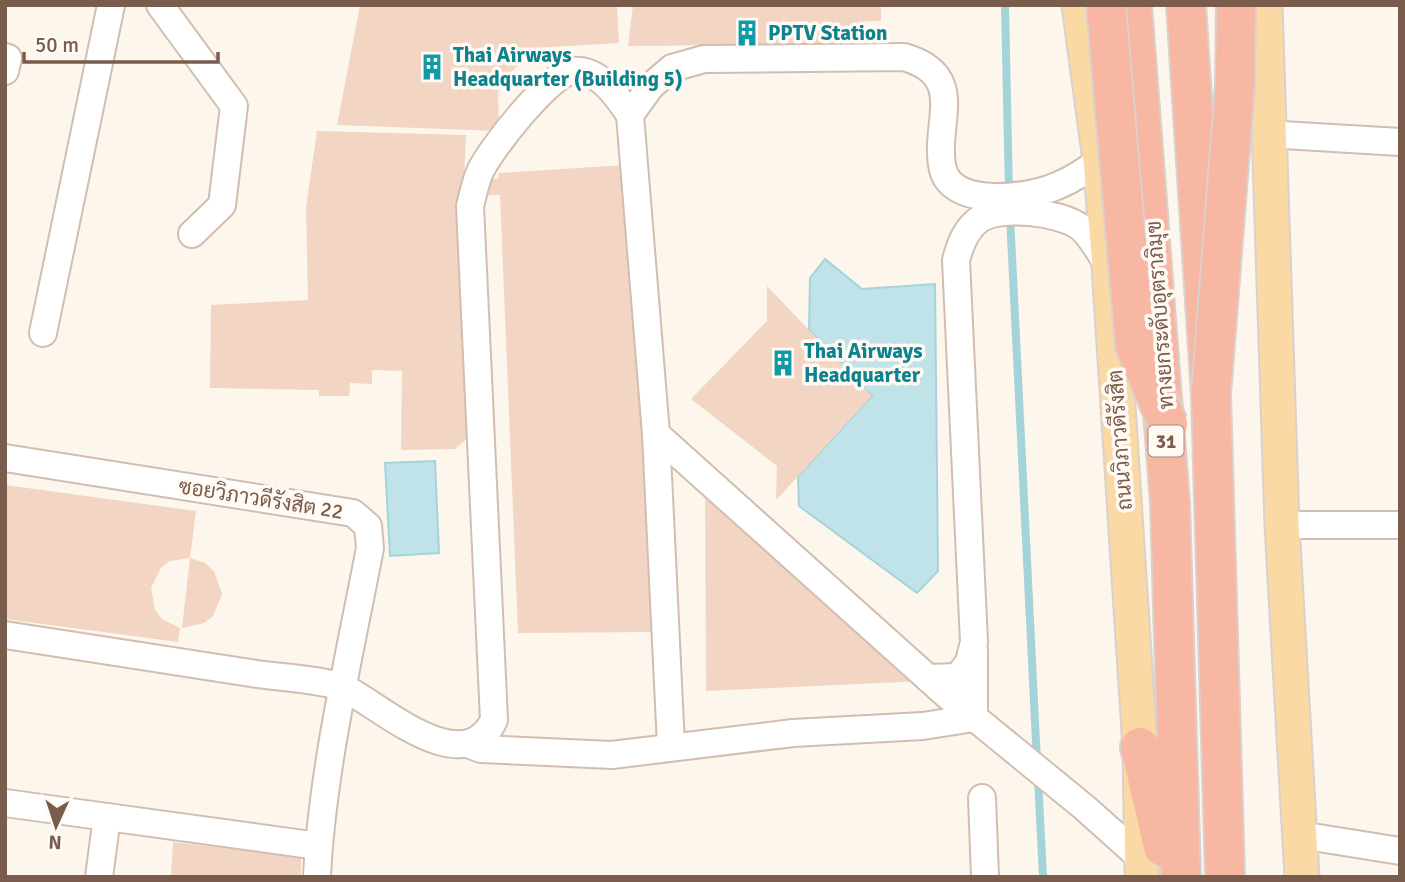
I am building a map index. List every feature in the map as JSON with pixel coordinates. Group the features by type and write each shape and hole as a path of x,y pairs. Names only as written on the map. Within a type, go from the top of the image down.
{"highway":[{"path":"1106,5 1135,346 1168,424"},
{"name":"31","path":"1132,5 1170,503 1181,877"},
{"name":"ทางยกระดับอุตราภิมุข","path":"1139,5 1168,424 1191,877"},
{"name":"31","path":"1186,5 1211,394 1225,877"},
{"path":"1208,5 1247,877"},
{"path":"1211,394 1232,125 1236,5"},
{"path":"1140,747 1151,871"}],"main road":[{"name":"ถนนวิภาวดีรังสิต","path":"1079,5 1100,160 1109,266 1140,747"},
{"path":"1265,5 1267,134 1293,525 1302,877"}],"street":[{"path":"43,333 111,5"},
{"path":"160,5 234,106 222,205 192,234"},
{"path":"5,57 8,58 5,71"},
{"path":"630,115 651,86 672,68 704,59 904,57 920,61 933,71 944,92 943,169 950,183 967,194 1065,218 1082,228 1109,266"},
{"path":"470,745 486,736 494,720 470,205 479,172 525,110 555,78 573,71 594,75 613,91 630,115 656,434 671,747"},
{"path":"1267,134 1400,142"},
{"path":"974,718 974,642 956,260 964,235 979,219 1009,204 1057,187 1100,160"},
{"path":"656,434 928,678 1048,778 1151,871"},
{"name":"ซอยวิภาวดีรังสิต 22","path":"5,458 353,513 368,526 370,548 318,846 317,877"},
{"path":"1293,525 1400,525"},
{"path":"5,635 344,687 415,732 481,750 612,755 974,718"},
{"path":"928,678 958,677 970,662 974,642"},
{"path":"982,798 985,877"},
{"path":"5,803 318,846"},
{"path":"99,877 107,817"},
{"path":"1300,835 1400,851"}],"water":[{"path":"825,259 862,289 935,284 938,571 917,593 799,506 798,476 872,396 809,330 810,278"},
{"path":"435,461 439,553 390,556 385,463"}],"building":[{"name":"Thai Airways Headquarter (Building 5)","path":"360,5 617,5 619,43 534,48 498,86 499,131 337,125"},
{"name":"PPTV Station","path":"633,5 881,5 881,21 865,21 865,44 628,46"},
{"path":"317,131 466,135 464,178 498,179 499,173 624,165 657,632 518,633 500,195 465,195 457,204 467,439 455,449 401,450 402,371 372,370 372,384 350,383 349,396 319,396 319,390 210,388 211,305 308,300 306,207"},
{"name":"Thai Airways Headquarter","path":"767,286 872,396 776,500 777,466 691,399 767,321"},
{"path":"5,485 196,511 190,558 170,561 161,568 151,588 155,610 162,619 180,628 178,642 5,619"},
{"path":"705,485 923,681 706,691"},
{"path":"190,558 205,563 214,571 222,594 213,616 204,623 182,628"},
{"path":"173,842 301,857 301,877 171,877"}],"waterway":[{"path":"1005,5 1009,192"},
{"path":"1010,216 1037,762"},
{"path":"1038,778 1043,877"}],"place":[{"name":"PPTV Station","path":"747,33"},
{"name":"Thai Airways Headquarter (Building 5)","path":"432,67"},
{"name":"Thai Airways Headquarter","path":"783,363"}]}
